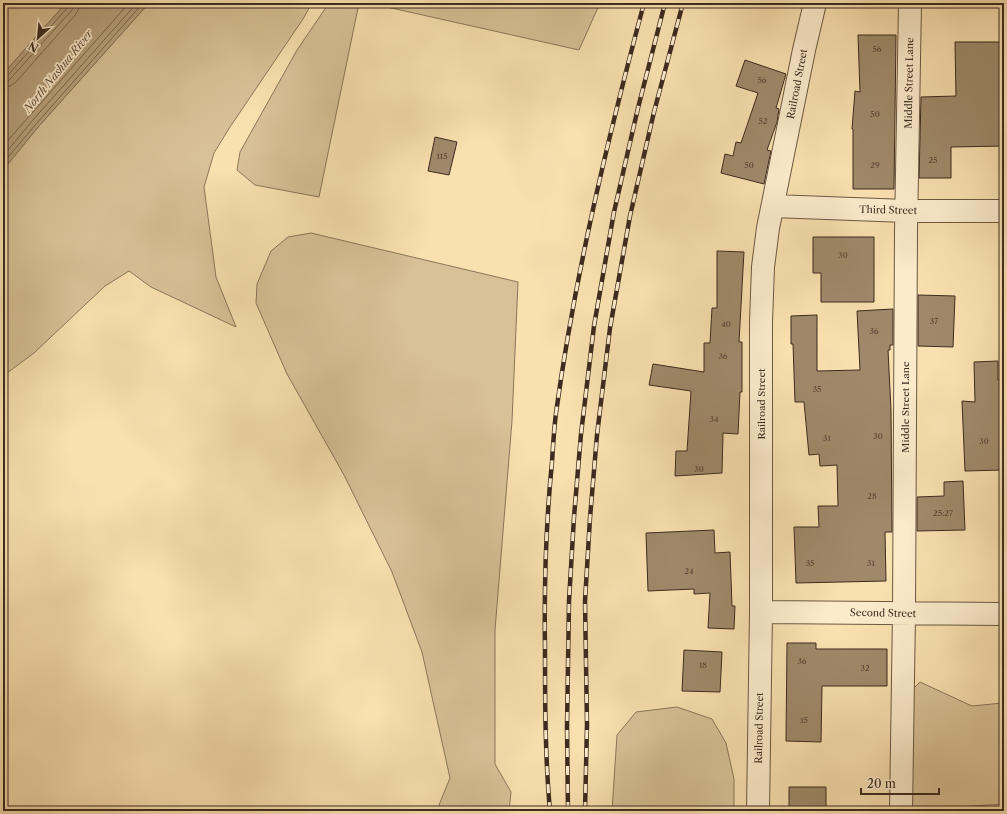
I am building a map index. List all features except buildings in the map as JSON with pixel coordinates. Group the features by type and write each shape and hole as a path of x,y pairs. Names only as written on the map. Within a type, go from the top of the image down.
{"street":[{"name":"Railroad Street","path":"758,811 761,612 761,322 763,267 768,228 815,3"},
{"name":"Middle Street Lane","path":"901,811 904,613 906,211 910,3"},
{"name":"Third Street","path":"773,206 906,211 1004,211"},
{"name":"Second Street","path":"761,612 1004,614"}],"shaded area":[{"path":"3,3 66,3 3,74"},
{"path":"149,3 312,3 303,19 214,153 204,187 216,277 236,327 151,287 129,271 105,286 34,353 3,376 3,170 39,126"},
{"path":"329,3 359,3 319,197 255,185 237,170 240,152 297,50"},
{"path":"369,3 600,3 579,50"},
{"path":"311,233 518,282 512,421 495,630 495,764 511,792 509,811 439,811 439,805 450,778 422,652 392,572 344,475 287,374 256,303 257,284 271,251 288,237"},
{"path":"920,682 972,706 1004,704 1003,804 914,810 909,799 912,690"},
{"path":"677,707 712,719 726,743 734,779 734,811 612,811 617,735 636,712"}],"water":[{"name":"North Nashua River","path":"66,3 149,3 39,126 3,170 3,74"}],"railway":[{"path":"550,811 546,729 545,601 547,531 555,419 573,309 594,206 605,155 644,3"},
{"path":"568,811 567,727 569,601 581,434 594,326 614,212 638,108 665,3"},
{"path":"585,811 587,725 585,601 597,435 610,328 630,216 654,112 683,3"}]}
